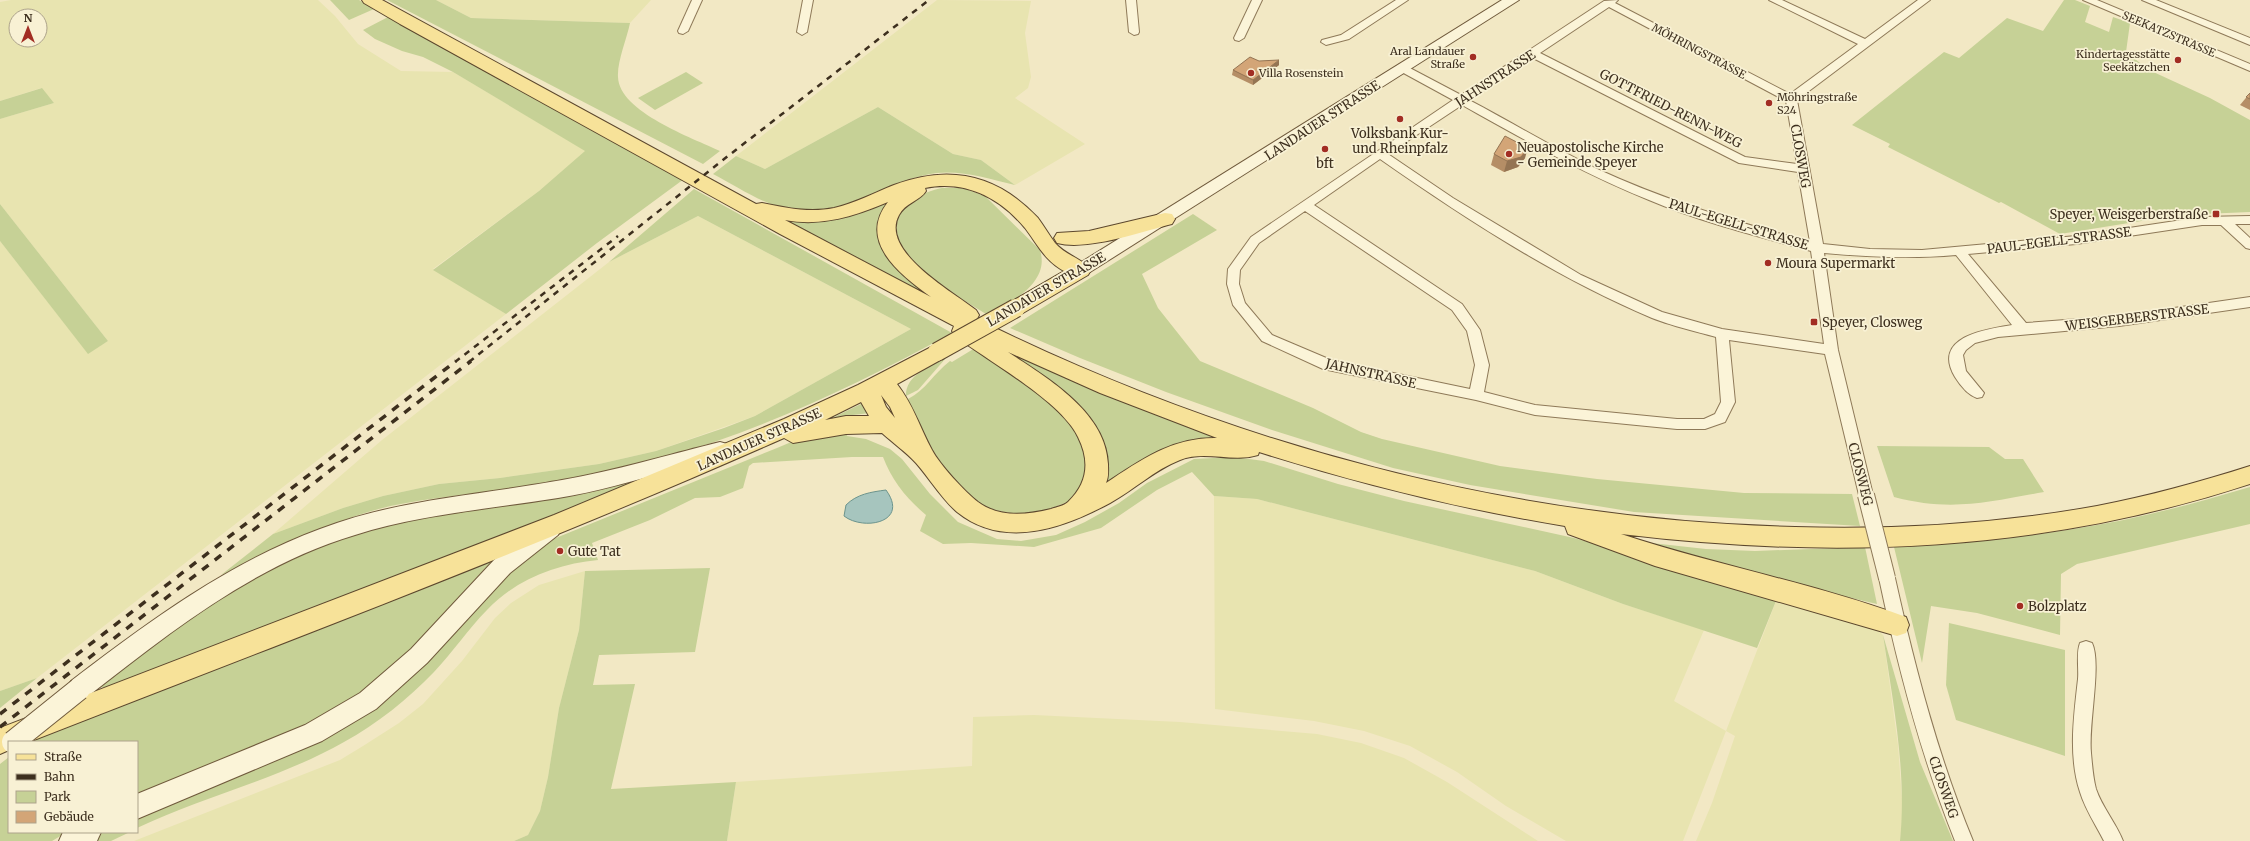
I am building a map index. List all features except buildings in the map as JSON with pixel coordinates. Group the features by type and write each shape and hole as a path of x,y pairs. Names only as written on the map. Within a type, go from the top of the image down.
{"main road":[{"path":"370,0 737,204 935,308 1130,397 1186,419 1282,451 1414,488 1546,514 1623,526 1741,536 1852,538 1946,535 2015,528 2097,515 2176,498 2250,475"},
{"name":"LANDAUER STRASSE","path":"0,741 553,527 753,442 875,387 1039,295 1165,219 1402,68 1460,34 1512,0"},
{"path":"939,181 908,195 892,209 886,226 888,244 911,270 957,304 991,334"},
{"path":"737,204 795,216 821,216 850,209 916,183 964,181 981,186 1003,200 1059,246 1061,260 1084,268"},
{"path":"1059,246 1165,219"},
{"path":"1039,295 1052,270 1059,246"},
{"path":"935,308 981,346 1044,388 1080,420 1095,447 1098,464 1097,478 1091,490 1077,508"},
{"path":"875,387 879,417 924,457 958,500 986,518 1015,524 1031,523 1061,516 1104,496 1160,459 1179,451 1206,447 1282,451"},
{"path":"875,387 899,402 924,457"},
{"path":"14,741 157,629 222,586 302,545 328,535 381,519 431,508 560,489 630,475 678,460 753,442 829,427 888,424"},
{"path":"1546,514 1621,546 1761,584 1897,626"},
{"path":"138,807 206,776 306,736 338,720 367,702 421,656 496,572 553,527"},
{"path":"0,753 8,746"},
{"path":"72,841 86,833"}],"street":[{"path":"683,31 697,0"},
{"path":"802,32 808,0"},
{"path":"1131,0 1134,32"},
{"path":"1239,38 1257,0"},
{"path":"1326,42 1345,37 1403,0"},
{"path":"1774,0 1866,44"},
{"path":"1791,99 1925,0"},
{"name":"SEEKATZSTRASSE","path":"2088,0 2250,68"},
{"path":"2147,0 2250,42"},
{"name":"JAHNSTRASSE","path":"1610,2 1380,154 1256,240 1234,269 1233,284 1239,305 1267,338 1328,365 1476,395 1535,410 1677,424 1705,424 1720,418 1728,402 1722,334"},
{"name":"MÖHRINGSTRASSE","path":"1610,2 1791,99"},
{"name":"GOTTFRIED-RENN-WEG","path":"1532,53 1724,152 1743,160 1804,169"},
{"name":"PAUL-EGELL-STRASSE","path":"1402,68 1462,99 1590,170 1654,198 1739,227 1817,248 1896,254 1959,251 2076,240 2187,223 2223,220 2250,220"},
{"name":"CLOSWEG","path":"1791,99 1817,248 1831,350 1887,578 1909,675 1939,776 1964,841"},
{"path":"1380,154 1449,200 1577,278 1658,315 1722,334 1831,350"},
{"path":"1306,206 1376,251 1457,307 1473,330 1482,365 1476,395"},
{"path":"2223,220 2250,245"},
{"path":"1959,251 2024,330"},
{"name":"WEISGERBERSTRASSE","path":"1977,393 1963,379 1959,372 1956,360 1959,350 1972,340 1985,335 2121,321 2250,302"},
{"path":"2086,648 2087,668 2082,719 2082,752 2088,791 2114,841"}],"shaded area":[{"path":"11,0 318,0 335,16 358,44 401,71 453,72 586,151 539,191 433,269 506,314 37,678 0,691 0,241 88,353 108,341 0,204 0,119 54,103 41,88 0,101 0,2"},
{"path":"436,0 651,0 630,23 471,18"},
{"path":"937,0 1031,1 1025,33 1031,77 1028,88 1015,98 1085,144 1015,185 981,160 953,154 878,107 765,169 736,156"},
{"path":"698,216 911,329 755,416 656,451 599,464 500,478 439,484 383,496 343,508 273,534 382,440 609,262"},
{"path":"1214,496 1257,499 1535,571 1623,604 1704,630 1674,701 1726,731 1683,841 1566,841 1506,806 1457,772 1410,746 1364,731 1314,721 1215,709"},
{"path":"585,571 579,630 559,708 548,777 540,811 528,835 514,841 134,841 340,760 399,723 423,704 462,661 495,618 511,603 539,585"},
{"path":"1778,596 1876,628 1883,635 1898,745 1903,813 1900,841 1696,841 1712,803 1735,736 1726,731"},
{"path":"1034,715 1180,722 1317,734 1361,743 1404,758 1447,782 1538,841 727,841 736,782 972,766 973,717"}],"green space":[{"path":"330,0 359,0 374,9 349,20"},
{"path":"387,0 436,0 471,18 630,23 618,71 618,77 622,90 631,102 659,122 720,151 703,164"},
{"path":"2064,0 2075,0 2090,6 2085,22 2109,32 2113,17 2130,23 2126,52 2149,70 2210,98 2250,120 2250,212 2179,215 2060,234 2001,202 1999,203 1888,147 1890,144 1852,125 1944,52 1959,58 2007,18 2043,31"},
{"path":"390,16 684,179 597,243 506,314 433,270 539,191 585,151 453,72 423,57 402,51 375,39 363,30"},
{"path":"686,72 703,83 655,110 638,98"},
{"path":"42,88 54,103 0,119 0,101"},
{"path":"878,107 953,154 981,160 1015,185 966,174 946,172 936,173 900,183 848,204 831,209 812,211 793,210 772,205 713,174 736,156 765,169"},
{"path":"942,188 963,188 985,196 1040,250 1042,259 1041,267 1034,282 1023,294 1009,304 1006,302 986,314 942,287 904,256 892,222 901,209 913,199 927,192"},
{"path":"694,189 952,333 882,370 811,404 737,434 700,447 623,468 583,476 542,484 418,501 368,512 349,518 293,541 221,575 273,534 343,508 383,496 439,484 500,478 599,464 656,451 724,428 755,416 911,329 698,216 609,262"},
{"path":"904,191 879,225 949,308 780,218 788,220"},
{"path":"0,204 108,341 88,354 0,241"},
{"path":"1193,214 1217,230 1142,274 1158,308 1200,361 1313,408 1361,432 1382,439 1500,466 1597,479 1744,493 1852,494 1860,526 1634,512 1470,485 1393,468 1272,430 1166,392 1010,328"},
{"path":"994,345 1136,407 1228,441 1104,488 1102,449"},
{"path":"975,348 1027,382 1070,420 1089,453 1087,481 1070,501 1044,511 1017,514 992,510 980,505 961,488 942,464 921,433 907,401 908,399 920,391 950,361 952,362"},
{"path":"946,358 918,390 906,396 907,389 914,377 926,368"},
{"path":"863,403 870,413 844,416 843,421 824,422"},
{"path":"848,431 847,436 866,439 890,449 902,459 930,494 958,522 997,539 1021,541 1056,535 1085,522 1119,503 1147,483 1194,459 1234,457 1264,461 1338,484 1404,501 1574,538 1778,596 1757,648 1623,604 1535,571 1257,499 1214,496 1192,472 1157,490 1101,528 1034,547 971,543 943,544 920,531 926,515 901,489 891,474 883,457 852,457 753,463 749,466 743,488 720,497 695,498 650,520 592,543 598,560 553,569 524,582 511,590 498,599 480,617 424,682 392,710 356,735 294,767 188,806 138,828 138,813 293,748 472,605 541,544 796,440"},
{"path":"1877,446 1989,447 2005,459 2023,459 2044,492 1987,502 1952,505 1915,502 1894,497"},
{"path":"664,472 109,688 98,687 217,595 349,531"},
{"path":"2250,487 2250,524 2077,564 2061,574 2060,635 1977,613 1931,606 1922,663 1894,547 2003,538 2090,526 2159,512"},
{"path":"1624,540 1706,549 1755,551 1865,547 1877,604 1737,572"},
{"path":"490,556 496,560 479,575 385,679 299,732 138,796 138,741 30,741 48,729"},
{"path":"710,568 695,652 599,655 593,685 635,684 611,789 736,782 727,841 514,841 528,835 540,811 548,777 559,708 579,630 585,571"},
{"path":"1949,623 2065,650 2065,756 1956,720 1946,685"},
{"path":"1883,635 1920,762 1953,841 1900,841 1902,789 1898,738"},
{"path":"37,678 0,708 0,691"},
{"path":"8,758 8,833 65,833 52,841 0,841 0,764"},
{"path":"97,833 128,833 111,841 82,841"}],"water":[{"path":"886,490 892,501 892,510 888,517 881,521 862,523 852,521 844,516 846,505 850,501 860,496"}],"railway":[{"path":"469,362 728,156 929,0"},
{"path":"455,362 618,236"},
{"path":"0,714 456,361"},
{"path":"0,727 471,361"}],"place":[{"name":"Aral Landauer Straße","path":"1473,57"},
{"name":"Kindertagesstätte Seekätzchen","path":"2178,60"},
{"name":"Villa Rosenstein","path":"1251,73"},
{"name":"Möhringstraße S24","path":"1769,103"},
{"name":"Volksbank Kur- und Rheinpfalz","path":"1400,119"},
{"name":"bft","path":"1325,149"},
{"name":"Neuapostolische Kirche - Gemeinde Speyer","path":"1509,154"},
{"name":"Speyer, Weisgerberstraße","path":"2216,214"},
{"name":"Moura Supermarkt","path":"1768,263"},
{"name":"Speyer, Closweg","path":"1814,322"},
{"name":"Gute Tat","path":"560,551"},
{"name":"Bolzplatz","path":"2020,606"}]}
